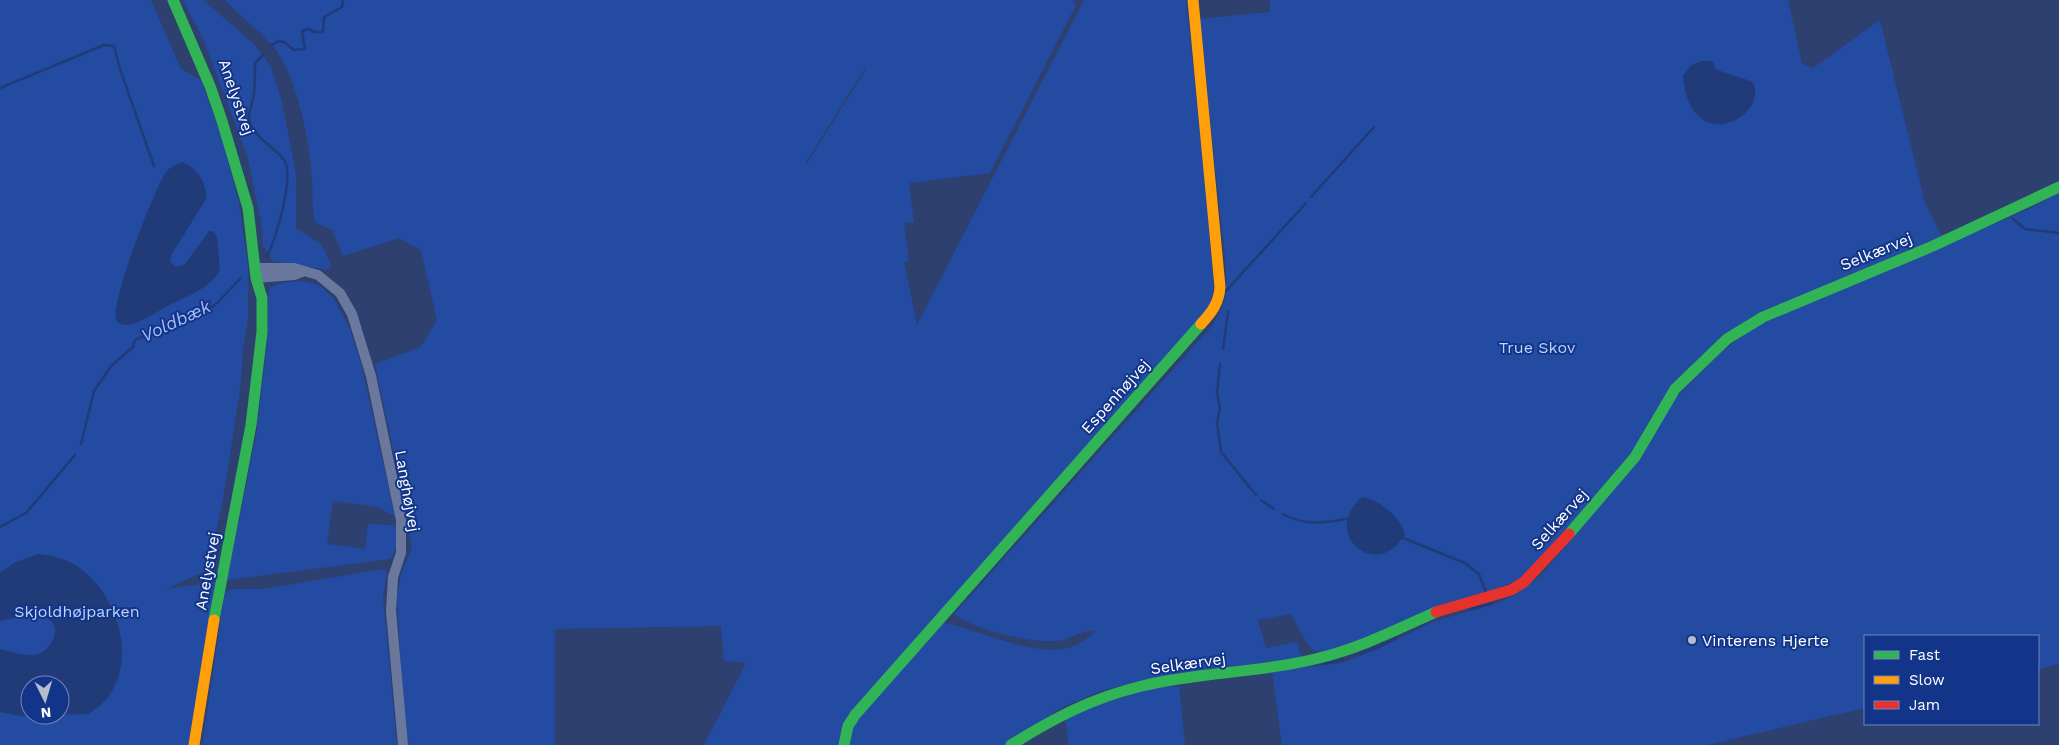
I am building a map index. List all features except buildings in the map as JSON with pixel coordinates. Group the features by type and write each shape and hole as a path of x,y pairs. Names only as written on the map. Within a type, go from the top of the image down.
{"street":[{"name":"Anelystvej","path":"173,0 210,86 248,208 256,273 261,283 262,314 258,388 220,585 194,745"},
{"name":"Anelystvej","path":"180,0 202,45 229,120 251,202 248,208"},
{"name":"Espenhøjvej","path":"844,745 848,726 855,715 951,604 1214,309 1219,299 1220,288 1215,214 1192,0"},
{"name":"Selkærvej","path":"1011,745 1055,717 1115,693 1144,685 1313,660 1354,649 1438,611 1511,590 1524,582 1617,480 1635,457 1676,389 1711,352 1727,340 1762,317 1933,246 2059,187"},
{"name":"Langhøjvej","path":"256,273 294,268 302,272 318,275 327,280 347,302 371,376 401,520 401,553 393,577 391,611 403,745"}],"green space":[{"name":"Skjoldhøjparken","path":"0,0 151,0 181,69 201,80 221,136 239,203 248,265 248,319 243,350 241,383 223,499 208,570 166,589 215,582 189,745 0,745"},
{"path":"183,0 203,0 253,43 270,65 282,102 296,174 296,228 322,245 331,266 329,270 273,261 263,246 262,226 247,155 204,41"},
{"path":"225,0 1072,0 1076,5 990,173 909,183 914,222 904,223 909,261 904,262 917,325 1084,0 1186,0 1204,168 1214,289 1210,307 946,606 839,745 704,745 746,663 724,661 721,626 555,629 555,745 409,745 404,723 397,596 402,571 412,548 403,495 375,364 421,347 437,320 421,250 399,238 343,256 332,230 316,223 313,206 311,164 306,134 299,102 289,73 271,44","holes":["866,69 806,165 806,162"]},
{"name":"True Skov","path":"1270,0 1788,0 1802,64 1813,68 1880,20 1925,203 1944,240 1912,250 1707,352 1634,450 1532,569 1516,581 1351,644 1323,652 1314,651 1305,640 1291,614 1258,620 1266,648 1297,642 1301,657 1140,681 1101,691 1061,708 1005,745 847,745 854,724 943,623 1010,643 1045,650 1061,649 1076,645 1096,632 1087,631 1063,640 1038,641 991,631 976,626 954,614 1212,326 1218,316 1225,300 1227,285 1226,267 1199,19 1270,12","holes":["1717,70 1753,82 1694,112 1684,90"]},
{"path":"2059,192 2059,664 2039,669 2039,635 1864,635 1864,708 1707,745 1282,745 1272,671 1342,663 1386,645 1435,621 1492,605 1515,595 1540,576 1585,523 1674,399 1717,356 1747,332 1785,313 2031,208"},
{"path":"302,281 319,285 334,299 350,329 361,364 395,516 377,507 333,501 327,544 365,549 368,524 395,525 398,543 391,559 227,580 256,436 267,346 269,287 287,282"},
{"path":"384,569 387,573 383,598 397,745 202,745 225,592 233,589 264,589"},
{"path":"1179,686 1185,745 1069,745 1065,717 1145,689"}],"shaded area":[{"path":"1702,61 1712,61 1717,70 1753,82 1755,95 1750,108 1740,117 1727,123 1713,124 1699,117 1689,102 1683,76 1690,66"},
{"path":"182,162 200,176 205,187 206,199 172,254 170,262 175,266 181,266 186,263 209,231 213,231 217,237 220,270 216,277 203,288 140,321 127,325 121,324 117,321 116,312 119,295 143,223 166,172"},
{"path":"1362,497 1376,502 1399,521 1405,534 1394,548 1381,554 1368,554 1357,548 1350,538 1347,525 1350,511"},
{"path":"38,554 61,558 81,569 93,580 104,594 112,609 122,643 122,661 118,678 111,693 101,705 89,714 70,715 70,675 20,675 20,716 0,712 0,649 24,655 38,654 48,648 55,631 51,621 41,617 17,617 0,621 0,572 16,562"}],"waterway":[{"name":"Voldbæk","path":"272,45 278,41 284,42 294,50 305,49 302,31 308,29 315,32 323,32 324,17 342,7 343,0"},
{"path":"0,88 104,45 114,46 120,69 154,166"},
{"name":"Voldbæk","path":"263,55 255,63 254,94 249,120 255,132 280,155 287,168 283,208 267,256"},
{"path":"1311,197 1374,127"},
{"path":"1226,291 1306,203"},
{"path":"2012,218 2025,229 2059,233"},
{"name":"Voldbæk","path":"81,444 94,391 111,366 133,347 135,340 215,305 240,279"},
{"path":"1223,349 1228,312"},
{"path":"1220,364 1217,393 1220,409 1217,422 1221,452 1256,495"},
{"name":"Voldbæk","path":"0,527 26,513 75,455"},
{"path":"1261,500 1274,509"},
{"path":"1283,514 1307,522 1347,519"},
{"path":"1403,538 1465,563 1479,574 1486,592"},
{"path":"1470,609 1491,604"},
{"path":"1360,654 1396,638"},
{"path":"1325,664 1343,659"}],"traffic: fast":[{"path":"173,0 210,86 248,208 256,278 262,298 262,332 251,425 214,620"},
{"path":"1569,534 1635,457 1675,389 1727,339 1763,317 1933,246 2059,187"},
{"path":"844,745 848,726 855,715 1201,324"},
{"path":"1011,745 1074,710 1106,696 1164,681 1294,664 1331,655 1362,644 1436,612"}],"traffic: slow":[{"path":"1193,0 1220,287 1214,307 1201,324"},
{"path":"194,745 214,620"}],"traffic: jam":[{"path":"1436,612 1511,590 1524,582 1569,534"}],"place":[{"name":"Vinterens Hjerte","path":"1692,640"}]}
